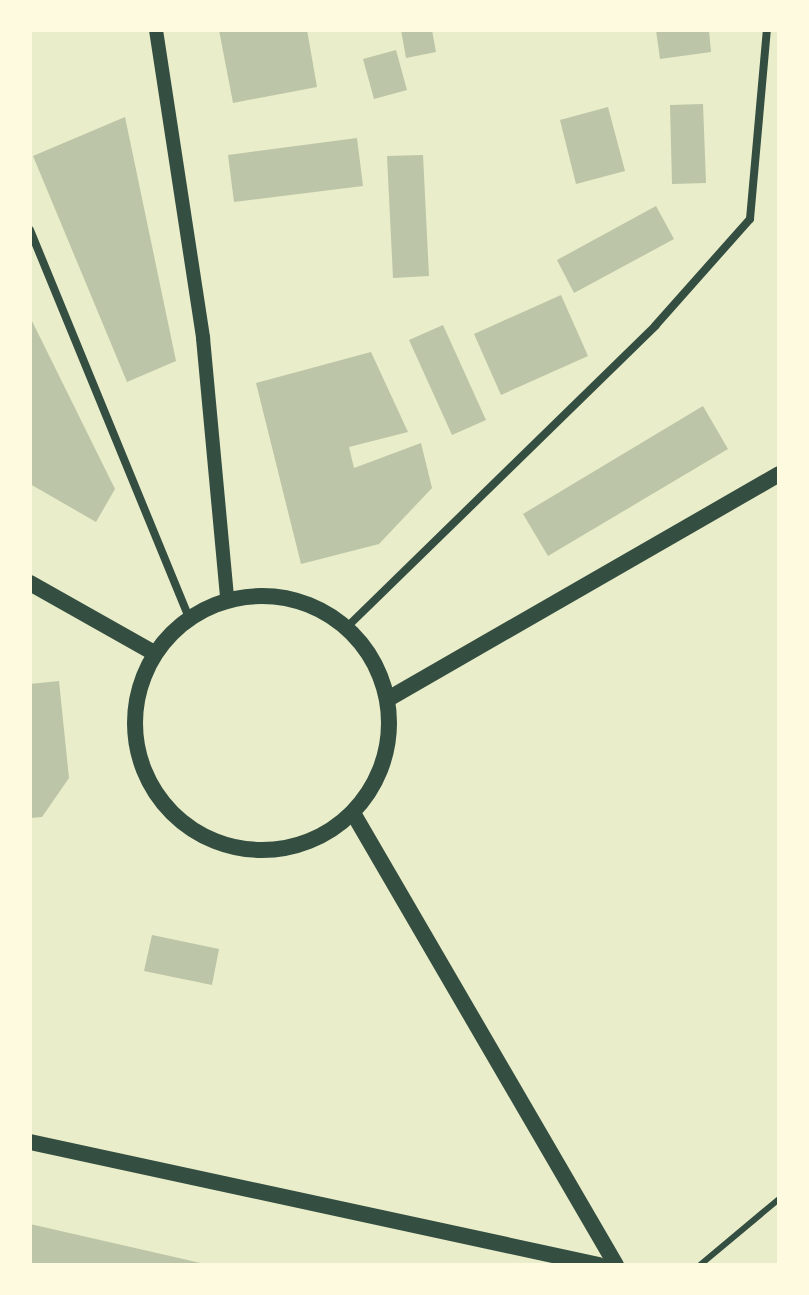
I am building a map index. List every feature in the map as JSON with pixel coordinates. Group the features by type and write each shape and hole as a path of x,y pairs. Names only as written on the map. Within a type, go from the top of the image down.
{"main road":[{"path":"388,699 771,484 779,474"},
{"path":"30,583 154,653"},
{"path":"270,595 284,598 311,605 347,627 373,659 388,699 389,740 377,779 353,813 309,843 256,852 203,839 162,805 137,757 134,703 154,653 189,617 227,599 270,595"},
{"path":"353,813 616,1265"},
{"path":"30,1142 599,1265"}],"street":[{"path":"156,30 203,338 227,599"},
{"path":"347,627 655,326 750,219 767,30"},
{"path":"30,230 189,617"}],"lane":[{"path":"700,1265 779,1199"}],"building":[{"path":"219,30 307,30 317,87 233,103"},
{"path":"401,30 432,30 436,52 406,58"},
{"path":"656,30 709,30 711,52 660,59"},
{"path":"396,50 407,90 374,99 363,59"},
{"path":"703,104 706,183 672,184 670,105"},
{"path":"608,107 625,171 576,184 560,120"},
{"path":"125,117 176,361 127,382 33,156"},
{"path":"357,138 363,186 234,202 228,155"},
{"path":"423,155 429,276 393,278 387,156"},
{"path":"656,206 674,239 574,293 557,260"},
{"path":"561,295 588,356 501,395 474,334"},
{"path":"30,317 115,489 96,522 30,484"},
{"path":"443,325 486,420 452,435 409,340"},
{"path":"371,352 408,432 349,447 354,468 421,443 432,488 379,544 301,564 256,383"},
{"path":"703,406 728,449 548,556 523,514"},
{"path":"59,681 69,778 42,817 30,818 30,684"},
{"path":"152,935 219,949 212,985 144,971"},
{"path":"30,1224 205,1264 205,1265 30,1265"}]}
